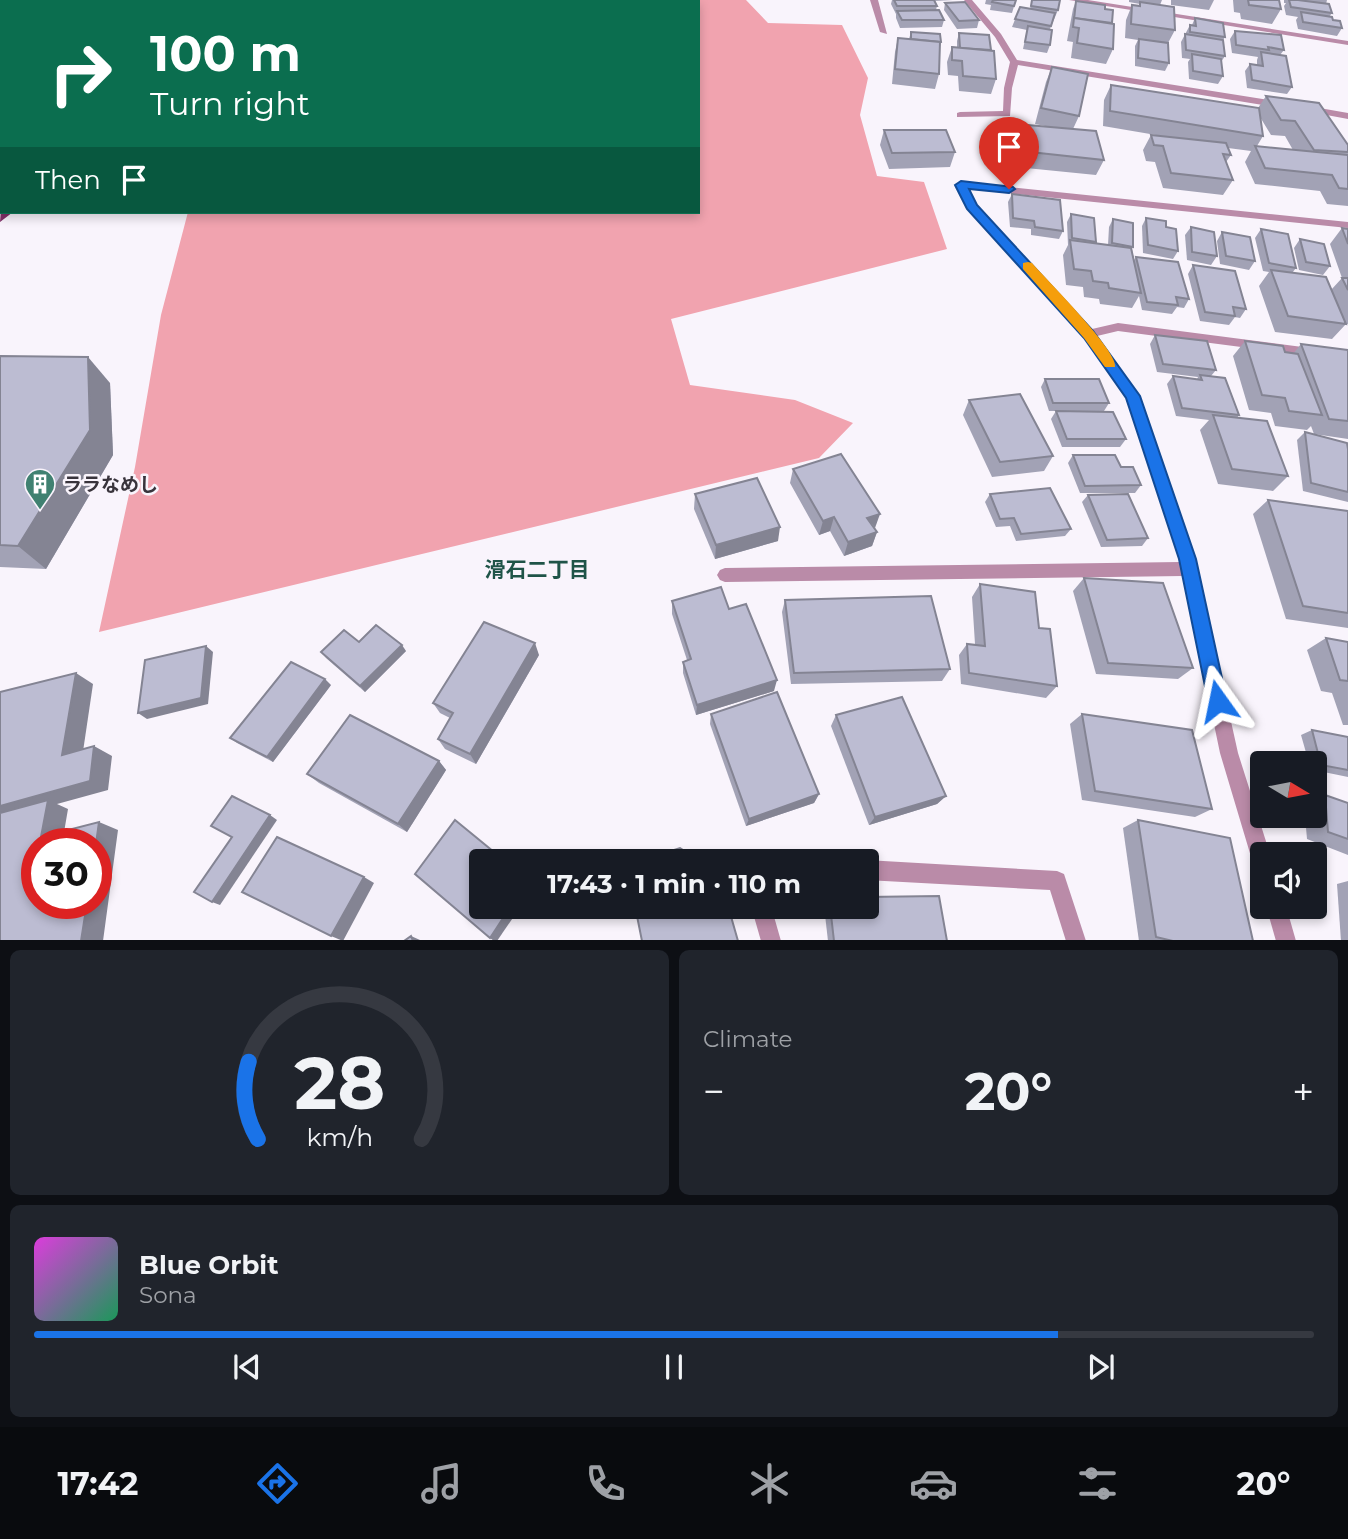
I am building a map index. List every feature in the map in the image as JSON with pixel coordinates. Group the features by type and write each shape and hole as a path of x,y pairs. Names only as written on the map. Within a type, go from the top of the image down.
{"street":[{"path":"874,0 884,32"},
{"path":"960,115 1007,114 1013,62 998,36 968,0"},
{"path":"1073,0 1348,43"},
{"path":"1013,62 1348,116"},
{"path":"1256,842 1229,753 1189,569 1133,396 1088,334 971,206 961,185 1348,225"},
{"path":"1088,334 1118,327 1348,357"},
{"path":"725,575 1189,569"},
{"path":"879,871 1057,881 1076,940"},
{"path":"765,919 771,940"},
{"path":"1280,919 1286,940"}],"shaded area":[{"path":"700,0 746,0 768,23 842,25 868,78 860,115 877,176 924,182 947,249 671,319 690,385 795,400 853,423 819,458 99,632 135,467 161,315 187,214 700,214"}],"building":[{"path":"894,0 934,0 937,6 897,6"},
{"path":"1016,0 1014,6 992,2"},
{"path":"1032,0 1060,0 1058,10 1031,6"},
{"path":"1248,0 1279,0 1281,9 1249,5"},
{"path":"1289,0 1329,4 1332,13 1291,7"},
{"path":"1076,1 1105,5 1105,9 1113,10 1112,23 1074,18"},
{"path":"965,2 979,20 959,21 945,3"},
{"path":"1140,2 1174,7 1175,30 1131,24 1132,5 1140,6"},
{"path":"1020,7 1055,13 1051,26 1015,19"},
{"path":"939,10 944,20 902,20 897,11"},
{"path":"1301,12 1332,17 1333,20 1340,21 1342,28 1303,22"},
{"path":"1074,18 1114,24 1113,49 1077,43 1079,28 1073,27"},
{"path":"1195,18 1223,23 1225,37 1190,32 1190,25 1196,26"},
{"path":"1028,26 1052,30 1050,45 1025,42"},
{"path":"1235,31 1281,35 1284,50 1236,45"},
{"path":"911,32 940,34 941,42 911,39"},
{"path":"959,33 989,35 991,50 960,48"},
{"path":"1185,34 1223,40 1225,56 1186,50"},
{"path":"898,38 940,42 939,74 895,69"},
{"path":"1139,39 1168,43 1169,63 1138,58"},
{"path":"952,47 994,51 996,79 963,76 962,61 952,60"},
{"path":"1261,52 1286,56 1292,87 1252,80 1250,64 1263,66"},
{"path":"1192,54 1221,59 1223,76 1193,71"},
{"path":"1052,67 1088,74 1079,116 1041,108"},
{"path":"1111,85 1259,108 1263,136 1110,111"},
{"path":"1266,96 1319,103 1348,145 1348,152 1314,150 1295,121 1281,120"},
{"path":"1006,123 1096,131 1104,160 1011,150"},
{"path":"884,130 946,130 955,152 892,153"},
{"path":"1151,135 1226,143 1231,155 1223,154 1233,180 1171,173 1163,146 1154,145"},
{"path":"1255,146 1348,155 1348,189 1339,188 1332,175 1265,168"},
{"path":"1012,194 1060,200 1063,231 1035,227 1034,221 1013,218"},
{"path":"1071,214 1094,218 1096,242 1072,238"},
{"path":"1146,218 1166,221 1166,227 1176,229 1178,251 1148,245"},
{"path":"1113,219 1133,223 1133,247 1112,243"},
{"path":"1191,227 1214,232 1217,256 1192,252"},
{"path":"1342,228 1348,229 1348,244"},
{"path":"1261,229 1288,234 1296,268 1269,263"},
{"path":"1222,232 1250,237 1255,261 1226,256"},
{"path":"1300,239 1324,244 1330,266 1306,262"},
{"path":"1070,240 1131,248 1141,293 1109,288 1108,283 1093,281 1091,271 1074,269"},
{"path":"1136,257 1178,262 1189,299 1176,297 1178,305 1147,302"},
{"path":"1193,265 1235,271 1246,309 1233,307 1235,316 1205,312"},
{"path":"1271,270 1326,277 1346,324 1288,316"},
{"path":"1342,278 1348,278 1348,290"},
{"path":"1155,335 1207,341 1216,370 1163,364"},
{"path":"1245,341 1283,346 1285,352 1298,354 1322,415 1289,411 1285,398 1262,395"},
{"path":"1301,344 1348,350 1348,421 1329,419"},
{"name":"ララなめし","path":"0,356 88,357 90,430 18,546 0,545"},
{"path":"1200,375 1225,378 1239,415 1182,408 1173,376 1202,380"},
{"path":"1045,379 1099,379 1109,403 1053,403"},
{"path":"1020,394 1053,456 1000,462 969,400"},
{"path":"1056,411 1113,412 1126,439 1067,439"},
{"path":"1213,415 1267,421 1288,476 1232,469"},
{"path":"1305,432 1347,443 1348,492 1311,483"},
{"path":"841,454 880,514 867,518 877,532 848,542 834,517 823,521 793,469"},
{"path":"1073,455 1115,455 1121,467 1133,467 1141,485 1085,486"},
{"path":"757,478 780,527 716,545 695,494"},
{"path":"1050,488 1071,529 1021,534 1014,518 1000,519 990,494"},
{"path":"1128,494 1148,538 1107,540 1088,495"},
{"path":"1268,500 1348,511 1348,613 1303,606"},
{"path":"1084,578 1163,583 1193,668 1108,663"},
{"path":"980,584 1035,592 1039,628 1050,629 1057,686 969,673 967,644 985,646"},
{"path":"721,587 729,609 746,604 777,680 697,705 683,662 691,659 672,601"},
{"path":"931,596 950,669 794,673 785,600"},
{"path":"484,622 535,643 470,754 438,739 453,713 433,703"},
{"path":"376,625 402,645 360,686 321,652 344,630 359,642"},
{"path":"1326,638 1348,642 1348,681 1340,680"},
{"path":"206,646 201,698 138,713 145,660"},
{"path":"291,662 325,679 267,757 230,738"},
{"path":"76,673 62,755 94,746 90,781 0,806 0,692"},
{"path":"777,692 819,794 749,819 711,714"},
{"path":"902,697 946,796 875,817 836,715"},
{"path":"1082,714 1192,730 1212,809 1095,791"},
{"path":"350,715 439,761 398,824 307,774"},
{"path":"1312,730 1348,737 1348,770 1327,766 1327,751 1317,751"},
{"path":"232,796 270,815 212,902 194,892 232,837 211,826"},
{"path":"1327,796 1348,803 1348,839 1328,832"},
{"path":"48,800 43,828 21,828 21,919 84,919 81,940 0,940 0,813"},
{"path":"455,820 490,849 469,849 469,919 502,919 490,938 415,874"},
{"path":"1138,820 1230,838 1253,940 1169,940 1156,937"},
{"path":"99,822 98,828 76,828"},
{"path":"277,837 364,877 331,936 242,892"},
{"path":"939,896 947,940 834,940 831,919 879,919 879,897"},
{"path":"638,919 732,919 738,940 642,940"}],"slow traffic":[{"path":"1028,266 1088,334 1110,364"}],"place":[{"name":"ララなめし","path":"40,511"}],"district":[{"name":"滑石二丁目","path":"537,570"}],"route":[{"path":"1009,189 961,185 971,206 1088,334 1133,396 1187,559 1218,701"}]}
